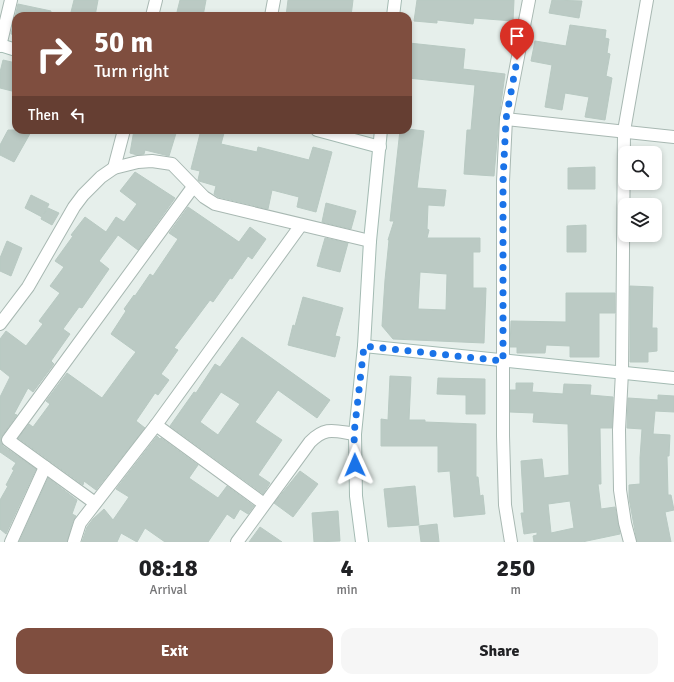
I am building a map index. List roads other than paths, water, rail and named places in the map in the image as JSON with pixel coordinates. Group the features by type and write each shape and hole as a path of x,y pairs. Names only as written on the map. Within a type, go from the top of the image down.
{"street":[{"path":"11,0 0,46 12,49"},
{"path":"153,12 156,0"},
{"path":"272,12 274,0"},
{"path":"393,12 394,0"},
{"path":"510,542 505,505 503,181 506,119 529,0"},
{"path":"630,542 625,524 620,490 619,430 622,372 624,131 647,0"},
{"path":"506,119 674,137"},
{"path":"114,168 123,134"},
{"path":"332,134 380,147"},
{"path":"362,542 356,496 354,434 364,346 370,241 381,134"},
{"path":"0,324 28,287 74,207 83,195 101,177 114,168 138,162 152,161 172,164 184,175 193,187 215,204 370,241"},
{"path":"95,503 8,440 193,187"},
{"path":"74,542 80,523 156,425 301,225"},
{"path":"364,346 674,378"},
{"path":"156,425 264,504"},
{"path":"237,542 310,442 318,434 327,430 354,434"},
{"path":"11,542 45,467"}]}
